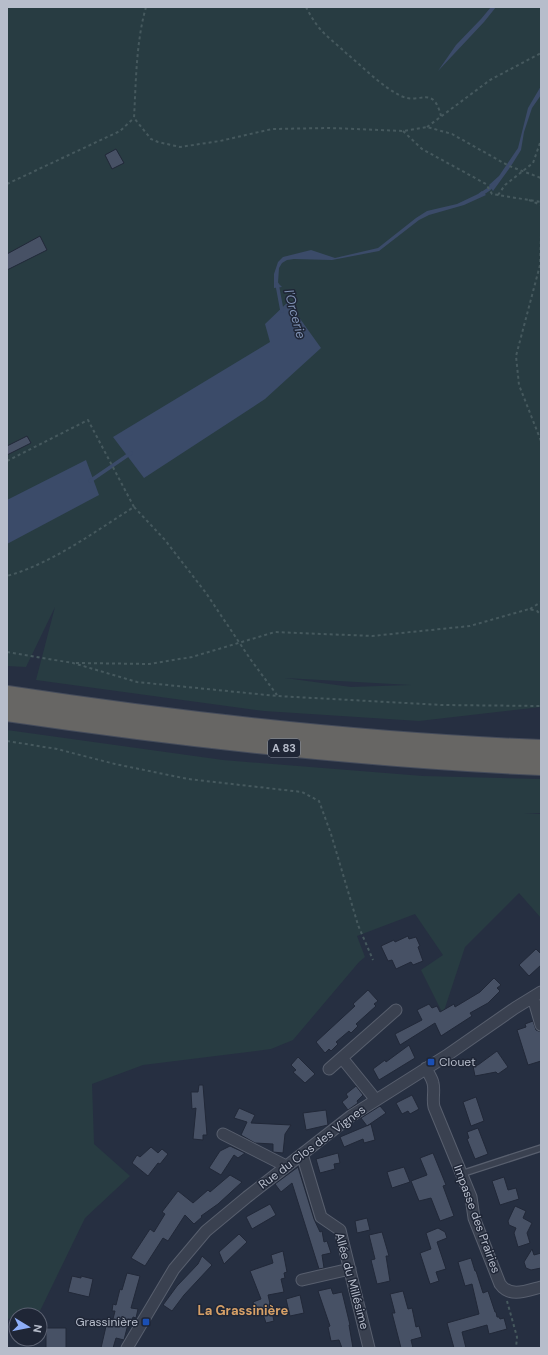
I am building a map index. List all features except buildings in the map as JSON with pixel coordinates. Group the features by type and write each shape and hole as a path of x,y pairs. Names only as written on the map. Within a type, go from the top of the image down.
{"highway":[{"name":"A 83","path":"7,695 107,710 281,731 418,743 541,749"},
{"name":"A 83","path":"7,712 163,734 277,747 417,759 541,766"}],"street":[{"path":"537,995 541,1025"},
{"name":"Rue du Clos des Vignes","path":"127,1348 174,1269 206,1232 247,1197 351,1116 537,995"},
{"path":"329,1069 396,1010"},
{"path":"342,1058 372,1095 374,1100"},
{"name":"Impasse des Prairies","path":"426,1068 433,1082 434,1089 432,1098 434,1107 471,1197 474,1218 500,1284 508,1292"},
{"path":"224,1134 286,1166"},
{"name":"Allée du Millésime","path":"302,1154 321,1217 340,1230 369,1348"},
{"path":"302,1280 350,1269"},
{"path":"508,1292 519,1293 541,1287"}],"lane":[{"path":"461,1174 541,1148"}],"path":[{"path":"146,7 136,75 134,118 151,139 180,147 220,141 272,129 330,128 403,131 427,127 452,134 509,166 541,178"},
{"path":"306,7 321,30 370,74 400,95 409,99 425,97 432,98 438,105 441,116"},
{"path":"427,127 490,80 541,53"},
{"path":"7,184 85,149 120,131 134,118"},
{"path":"403,131 422,149 486,184 492,194 524,198 541,202"},
{"path":"498,195 505,185 533,163 541,140"},
{"path":"524,198 541,205"},
{"path":"541,235 540,265 516,356 519,385 541,441"},
{"path":"7,461 88,420 134,506 165,540 206,593 277,696"},
{"path":"7,576 56,555 134,506"},
{"path":"73,663 149,664 192,657 275,632 372,636 470,626 529,609 541,602"},
{"path":"529,609 537,611 541,615"},
{"path":"7,652 73,663 136,682 277,696 442,705 541,706"},
{"path":"7,741 57,749 115,764 188,779 302,792 318,801 331,834 358,925 373,960"},
{"path":"508,1292 506,1299 517,1337 516,1348"}],"shaded area":[{"path":"7,7 541,7 541,707 419,721 264,711 36,680 55,607 26,667 7,666","holes":["285,678 411,685 351,687"]},
{"path":"7,730 223,760 423,776 541,779 541,813 524,813 541,814 541,918 519,893 465,947 443,1014 421,970 443,955 415,914 357,936 365,957 359,962 293,1040 271,1049 143,1065 92,1084 94,1144 130,1176 85,1218 42,1307 8,1307 7,1319"}],"water":[{"path":"491,7 496,7 438,71 456,45"},
{"path":"541,86 541,95 532,108 524,132 521,150 493,191 489,185 499,176 518,148 528,108"},
{"path":"482,191 486,195 464,205 429,215 419,220 379,251 332,260 287,260 282,263 279,268 278,283 282,287 274,288 274,274 278,262 283,257 311,250 335,258 378,248 427,211 457,204"},
{"path":"288,302 321,348 265,399 144,478 113,437 270,342 265,324"},
{"path":"86,460 99,495 7,544 7,500"}],"waterway":[{"name":"l'Orcerie","path":"480,195 494,184"},
{"name":"l'Orcerie","path":"277,284 282,311"},
{"name":"l'Orcerie","path":"90,481 131,453"}],"place":[{"name":"Clouet","path":"431,1062"},
{"name":"Grassinière","path":"146,1322"}],"district":[{"name":"La Grassinière","path":"243,1310"}]}
